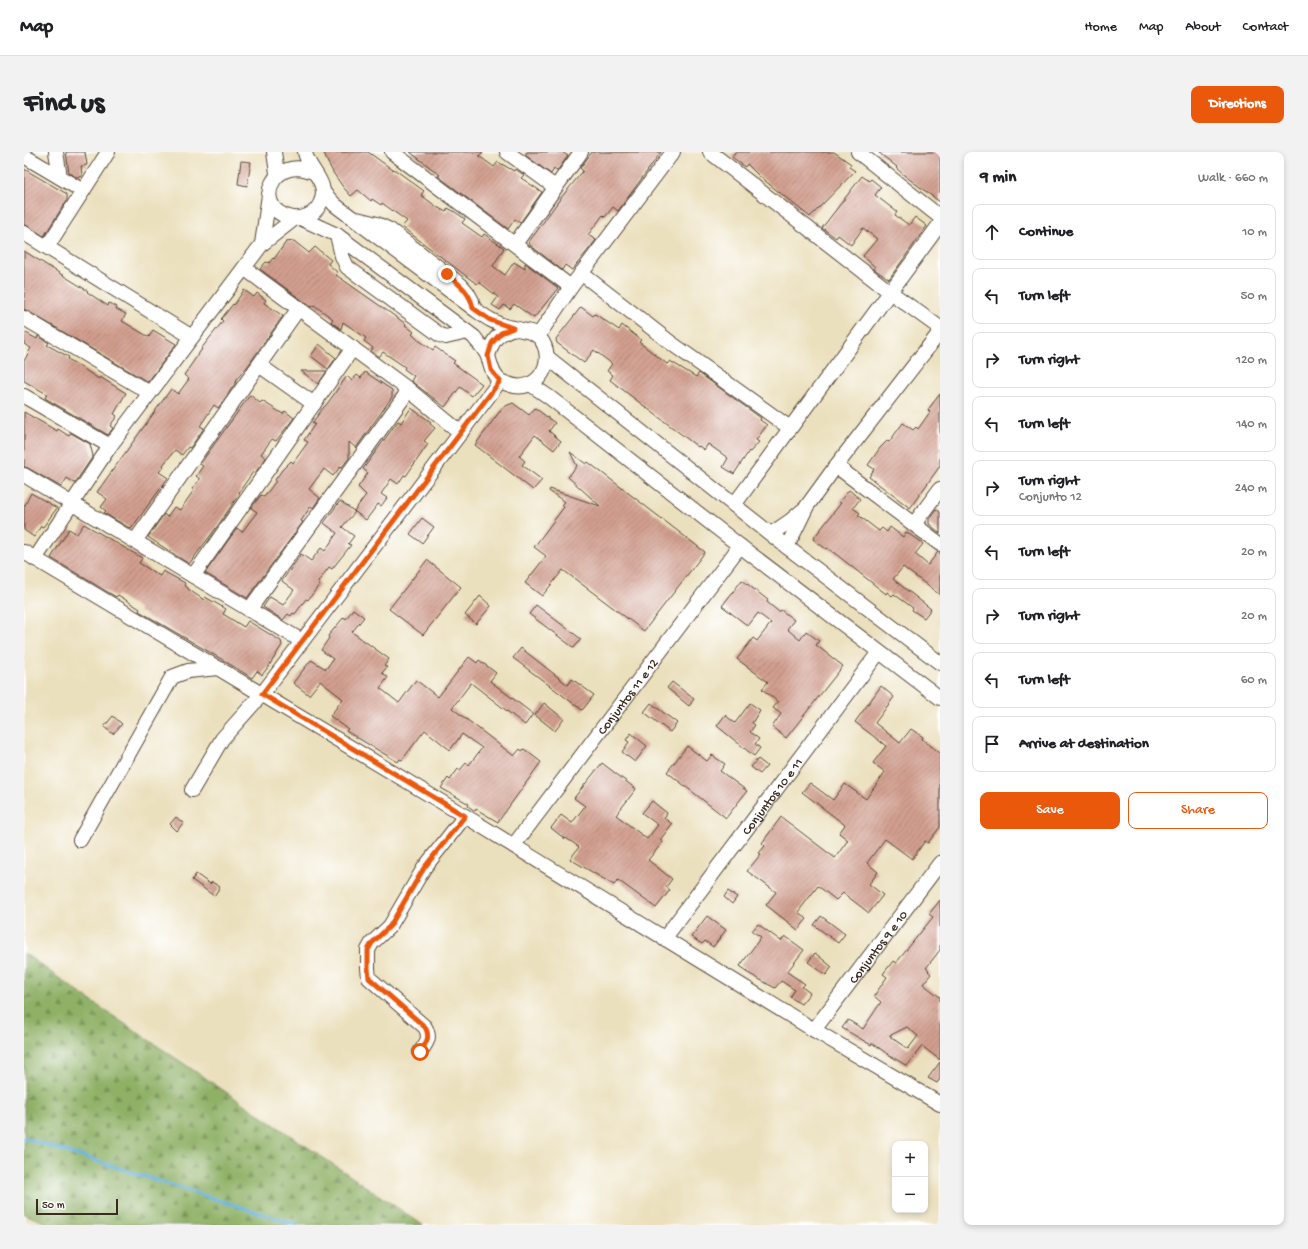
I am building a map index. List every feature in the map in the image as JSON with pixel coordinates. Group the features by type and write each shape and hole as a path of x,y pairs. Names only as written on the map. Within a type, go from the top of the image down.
{"street":[{"path":"56,152 60,177"},
{"path":"48,247 108,152"},
{"path":"274,152 277,173"},
{"path":"305,152 306,159 321,182 323,192 322,200 319,206 314,212 307,216 297,218 262,244 110,446 72,503 30,556 514,845 664,939 940,1104"},
{"path":"392,152 571,287"},
{"path":"507,152 555,187"},
{"path":"514,244 581,152"},
{"path":"538,336 581,273 673,152"},
{"path":"710,152 890,292 940,328"},
{"path":"858,152 940,217"},
{"path":"24,156 83,191"},
{"path":"262,244 271,182 277,173 286,167 296,165 307,167 315,173"},
{"path":"269,192 271,202 276,210 284,216 297,218 338,235 474,337 488,356 491,370 500,381 515,387 530,384 540,378 546,368 547,357 545,346 538,336 531,331 513,328 490,320 353,219 335,205 323,192"},
{"path":"734,505 940,224"},
{"path":"24,233 192,337"},
{"path":"338,235 342,256 347,267 440,335 446,337 467,332"},
{"path":"244,268 409,390 461,433"},
{"path":"581,273 671,343 790,428"},
{"path":"135,541 299,308"},
{"path":"24,318 150,393"},
{"path":"488,356 492,343 501,333 513,328"},
{"path":"787,547 807,506 836,466 940,332"},
{"path":"193,576 353,348"},
{"path":"547,357 787,547 940,663"},
{"path":"259,365 314,404"},
{"path":"192,790 222,739 262,694 500,381"},
{"path":"530,384 549,397 740,546 940,698"},
{"path":"249,610 409,390"},
{"path":"24,396 110,446"},
{"path":"836,466 940,544"},
{"path":"24,475 302,641"},
{"path":"914,524 940,489"},
{"path":"771,534 790,521 807,506"},
{"name":"Conjuntos 11 e 12","path":"514,845 740,546"},
{"name":"Conjuntos 10 e 11","path":"664,939 879,652"},
{"path":"80,840 172,677 188,671 218,668"},
{"path":"420,1052 428,1040 428,1033 425,1027 369,978 368,950 372,943 390,926 424,868 465,816"},
{"name":"Conjuntos 9 e 10","path":"814,1030 940,863"}],"green space":[{"path":"24,953 91,1001 423,1225 52,1225 24,1214"}],"building":[{"path":"66,152 85,152 87,165 81,166 82,176 76,177 69,173"},
{"path":"324,152 368,152 424,191 421,195 437,207 446,212 448,208 455,212 465,219 462,223 482,237 484,234 504,248 493,266 505,275 514,262 525,269 525,263 558,288 534,318 514,304 510,309 504,305 500,310 492,305 498,297 479,282 477,284 466,276 402,227 407,221 382,203 381,205 372,199 371,201 358,190 351,196 334,174"},
{"path":"410,152 483,152 479,156 494,167 498,162 514,171 515,169 524,175 521,178 542,192 520,223 515,219 508,229 438,176 440,175"},
{"path":"527,152 562,152 568,156 557,171 554,169 551,174 525,155"},
{"path":"592,152 661,152 618,211 613,207 605,217 603,215 588,235 596,240 572,270 565,265 562,270 530,245 529,242 560,199 583,171 580,168"},
{"path":"735,152 834,152 851,164 849,167 855,171 810,217 759,176 747,164 745,167 732,157"},
{"path":"878,152 940,152 940,202 905,176 896,168 897,167"},
{"path":"241,161 251,162 247,186 238,184"},
{"path":"24,169 67,194 67,200 44,236 24,225"},
{"path":"862,176 869,181 871,179 881,187 875,195 897,212 895,215 909,225 915,217 927,226 889,279 874,269 875,267 863,256 877,239 863,228 851,245 838,235 836,238 822,228"},
{"path":"294,241 309,253 315,247 331,260 328,264 337,272 336,275 406,324 405,325 414,332 412,334 417,339 433,350 435,347 455,361 453,363 482,384 472,396 460,387 445,407 411,381 414,376 404,369 405,367 383,352 379,357 371,351 373,348 364,341 366,338 343,322 341,329 331,322 333,319 314,305 311,307 260,269 266,262 269,263 273,258 274,259 286,242"},
{"path":"24,251 88,291 87,292 108,306 109,303 117,307 116,309 126,314 122,321 149,337 153,330 176,344 148,382 24,309"},
{"path":"244,290 254,297 257,293 266,300 264,303 283,316 247,367 235,381 236,382 218,408 214,405 200,426 204,428 190,448 188,447 182,455 175,450 163,465 164,466 159,472 168,478 131,529 104,513 106,511 101,507 107,499 97,492 171,389 178,394 189,379 184,375 201,349 223,321 221,319 233,304 234,305"},
{"path":"581,307 593,316 595,314 619,330 622,325 641,340 639,342 667,364 670,361 696,377 699,373 761,418 760,420 767,425 756,440 759,442 750,452 749,451 734,474 723,467 728,458 708,444 704,450 699,446 698,447 610,380 613,375 607,371 612,364 594,350 584,363 557,343 556,339"},
{"path":"24,332 37,339 38,336 49,343 47,345 69,357 68,359 99,379 100,377 126,393 114,414 117,416 110,426 113,428 108,435 45,398 47,394 24,381 24,361 31,348 24,344"},
{"path":"319,344 336,358 328,369 311,356"},
{"path":"301,371 327,371 318,384"},
{"path":"365,372 392,390 392,397 356,448 349,442 349,458 342,467 341,466 333,476 324,469 309,489 320,498 313,508 311,506 301,521 303,522 247,598 205,573 237,528 242,532 257,512 251,508 261,495 264,497 282,470 291,461 293,463 308,442 304,440 315,424 312,423 347,376 352,381 357,375 361,378"},
{"path":"940,394 940,466 910,508 869,477 874,469 868,465 880,448 887,441 889,442 903,423 913,430 916,427 918,429 930,412 928,410"},
{"path":"250,395 260,403 262,401 283,414 285,411 294,418 276,441 272,439 261,454 266,458 255,473 253,472 219,524 189,564 148,537 164,514 167,517 174,507 180,510 194,490 192,489 200,479 196,476 203,466 200,464"},
{"path":"513,403 529,415 535,408 555,423 549,431 561,441 554,450 535,435 519,456 525,461 522,465 542,480 533,490 475,445 503,407"},
{"path":"411,408 431,422 430,424 435,428 424,441 428,444 406,476 404,475 398,484 391,479 381,494 387,498 381,506 378,504 366,520 354,511 366,495 358,487 368,473 363,469 398,421 401,423"},
{"path":"24,412 57,431 58,429 69,436 71,433 90,444 93,456 75,483 67,478 61,487 24,467"},
{"path":"570,452 586,464 588,462 705,552 644,631 563,570 542,596 525,583 546,556 534,547 564,507 562,505 565,502 549,491 550,489 600,506 568,477 577,466"},
{"path":"849,490 860,499 853,508 860,513 858,515 879,531 882,528 887,532 890,527 903,537 906,532 923,544 915,554 928,565 938,552 940,552 940,595 903,567 893,579 931,609 924,618 912,610 913,608 894,594 892,596 887,592 886,594 837,555 813,539 841,503 839,502"},
{"path":"31,493 57,508 43,527 41,526 34,537 24,530 24,507"},
{"path":"340,501 355,512 342,527 354,536 348,544 351,545 332,569 329,567 318,582 320,584 308,600 306,599 295,614 293,613 291,616 288,614 283,620 263,607 270,597 283,605 294,590 282,581 301,554 311,561 321,548 325,551 337,533 324,523"},
{"path":"936,509 940,512 940,533 929,524 929,519"},
{"path":"422,518 434,527 422,543 410,534"},
{"path":"84,524 142,558 139,563 160,576 163,571 185,583 184,585 188,589 204,600 205,597 226,609 223,614 244,627 248,621 281,641 282,645 262,675 257,671 252,678 139,611 140,609 118,595 116,597 51,558 69,529 77,534"},
{"path":"427,560 461,587 423,635 389,609"},
{"path":"742,580 768,600 767,602 779,612 781,610 794,620 787,629 800,640 806,631 819,641 816,645 843,666 786,738 772,727 781,714 773,708 778,702 762,689 768,682 737,659 753,638 757,641 771,623 758,613 748,626 722,606"},
{"path":"480,596 491,606 476,624 465,615"},
{"path":"536,605 581,639 574,648 529,614"},
{"path":"353,609 364,617 352,632 389,659 384,666 387,667 382,673 388,677 380,688 399,703 416,680 438,697 469,657 477,663 479,660 496,673 490,681 533,714 525,725 471,683 452,708 514,756 520,749 522,751 524,749 541,762 498,822 476,809 475,811 468,806 469,804 441,788 448,778 450,780 458,769 460,770 466,763 469,765 482,748 462,734 450,750 425,730 402,760 400,759 398,762 346,731 348,729 330,716 343,699 320,681 309,695 293,683 311,660 326,669 333,659 321,650 329,638 328,636 344,617 346,619"},
{"path":"521,648 568,685 572,679 594,695 584,708 582,710 513,658"},
{"path":"672,682 694,699 689,706 667,688"},
{"path":"881,686 894,697 875,723 900,743 911,729 923,737 922,739 940,753 940,827 928,843 925,841 912,859 885,839 867,863 878,872 869,884 883,895 869,913 843,893 836,900 818,886 798,912 807,919 798,930 766,905 776,892 747,871 761,854 759,853 765,846 762,843 781,817 835,858 848,840 839,833 845,825 802,792 810,783 833,800 845,784 866,799 885,772 873,763 886,746 855,722"},
{"path":"544,703 564,719 555,731 535,715"},
{"path":"651,703 677,723 670,732 644,712"},
{"path":"750,703 760,710 752,723 755,725 750,732 759,739 755,744 760,748 754,756 717,726 725,715 735,723"},
{"path":"113,716 122,724 113,734 104,727"},
{"path":"631,733 647,746 635,762 622,752 629,742 626,740"},
{"path":"687,746 707,761 712,755 725,764 720,771 747,791 726,818 667,772"},
{"path":"758,759 767,766 760,774 751,767"},
{"path":"602,763 636,789 616,815 647,839 658,825 642,813 652,801 667,813 664,818 672,824 660,840 663,842 648,860 672,879 666,887 670,890 656,908 618,880 614,885 570,859 579,847 566,838 565,839 551,828 561,815 572,823 585,806 574,798"},
{"path":"176,817 183,823 177,831 170,824"},
{"path":"196,874 210,884 212,882 220,887 214,896 192,880"},
{"path":"728,891 737,897 732,904 724,897"},
{"path":"940,900 940,950 926,968 931,974 923,984 940,997 940,1060 922,1046 907,1066 872,1043 871,1045 842,1028 848,1020 863,1029 881,1002 874,996 887,977 883,974 893,961 896,963 933,917 929,914","holes":["907,1027 918,1036 908,1049 889,1036"]},
{"path":"707,916 726,930 713,947 705,941 702,944 691,937"},
{"path":"821,916 845,934 838,943 814,925"},
{"path":"758,924 781,941 785,936 804,950 787,972 805,984 802,987 810,993 801,1004 790,997 795,990 781,981 775,988 746,972 747,971 740,966 761,937 752,931"},
{"path":"815,953 832,967 826,975 808,962"},
{"path":"940,1062 940,1079 937,1083 928,1078"}],"waterway":[{"path":"24,1138 297,1225"}],"route":[{"path":"420,1052 428,1040 428,1033 425,1027 369,978 368,950 372,943 390,926 424,868 465,816 262,694 500,381 491,370 488,356 492,343 501,333 513,328 490,320 473,308 472,301 467,292 447,274"}]}
